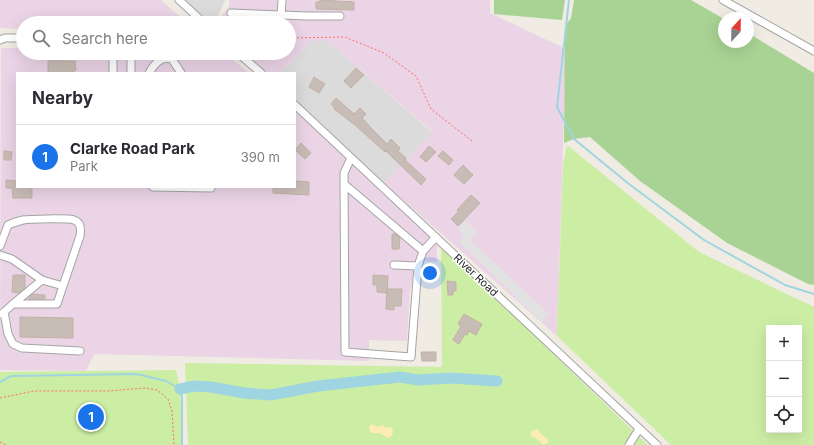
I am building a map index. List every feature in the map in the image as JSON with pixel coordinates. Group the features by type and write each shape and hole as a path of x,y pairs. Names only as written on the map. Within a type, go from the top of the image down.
{"street":[{"path":"179,0 196,16"},
{"path":"281,15 282,0"},
{"path":"723,0 814,51"},
{"path":"231,13 340,16"},
{"path":"0,40 5,38 16,38"},
{"path":"113,60 113,72"},
{"path":"131,60 131,72"},
{"path":"150,72 159,60"},
{"path":"173,60 180,72"},
{"path":"246,60 260,72"},
{"name":"River Road","path":"296,106 657,445"},
{"path":"352,158 344,173 345,352 410,357 418,266 423,251 436,237"},
{"path":"344,184 423,251"},
{"path":"0,246 8,224 24,219 75,220 81,229 57,304 13,304"},
{"path":"0,255 12,258 42,280 63,286"},
{"path":"394,265 418,266"},
{"path":"42,280 1,313 12,344 22,348 80,351"},
{"path":"629,445 639,429"}],"path":[{"path":"296,38 344,37 384,53 416,76 431,109 472,141"},
{"path":"0,398 34,391 108,391 145,388 157,390 168,399 172,411 174,445"},
{"path":"0,442 6,445"}],"shaded area":[{"path":"0,0 161,0 179,16 16,16 16,29 0,28"},
{"path":"185,0 225,0 218,16 203,16"},
{"path":"229,0 490,0 490,13 566,49 557,336 384,183 433,132 327,41 310,41 296,56 296,16 221,16 229,7"},
{"path":"310,41 327,41 433,133 384,183 296,101 296,72 282,72 293,60 296,60 296,56"},
{"path":"1,48 16,48 16,60 233,60 248,72 16,72 16,188 296,188 296,113 333,144 437,243 437,262 423,261 410,289 407,341 369,340 369,361 94,354 86,371 0,370"},
{"path":"252,60 293,60 282,72 265,72"},
{"path":"466,221 477,232 470,240 549,314 542,322 459,242 464,235 458,228"}],"green space":[{"path":"494,0 565,0 562,20 494,14"},
{"path":"574,0 691,0 718,16 718,48 754,48 754,37 814,73 814,285 808,284 727,243 640,181 590,137 574,139 564,143 565,26 571,18"},
{"path":"567,145 699,252 814,307 814,445 671,445 557,336 563,164"},
{"path":"441,246 648,445 188,445 185,363 442,367"},
{"path":"176,370 180,389 183,445 0,445 0,372"}],"sand":[{"path":"372,424 377,427 382,425 386,428 391,427 393,431 392,436 388,438 380,433 371,433 369,427"},
{"path":"537,429 548,439 546,444 542,444 539,440 531,436 531,432"}],"building":[{"path":"320,0 354,2 354,10 316,9 316,2 320,2"},
{"path":"48,60 75,61 76,70 74,70 74,72 48,72"},
{"path":"356,68 364,75 351,88 344,81"},
{"path":"314,77 325,84 319,93 309,87"},
{"path":"336,98 354,114 360,108 366,114 362,118 387,144 391,139 400,148 398,151 406,158 405,160 426,179 421,185 386,151 385,152 355,125 334,109 335,108 331,104"},
{"path":"301,143 311,153 305,159 296,151"},
{"path":"429,146 436,152 426,162 420,157"},
{"path":"4,151 12,152 11,160 4,160"},
{"path":"443,151 453,160 449,165 438,156"},
{"path":"463,165 473,175 464,184 454,175"},
{"path":"6,180 16,181 16,188 32,188 32,198 13,198 12,188 6,188"},
{"path":"296,181 309,182 309,195 273,193 273,188 296,188"},
{"path":"471,195 480,203 458,226 451,219"},
{"path":"392,234 396,234 400,238 399,249 392,249"},
{"path":"13,275 25,275 25,288 19,293 12,292"},
{"path":"373,275 388,276 387,293 377,292 377,285 373,285"},
{"path":"447,281 456,282 456,291 453,291 453,295 448,295"},
{"path":"387,289 402,289 401,306 394,306 394,310 386,309"},
{"path":"32,294 45,295 45,299 28,299"},
{"path":"464,314 482,324 476,335 469,331 467,335 465,334 459,344 453,340 461,326 458,324"},
{"path":"20,317 73,318 73,338 20,337"},
{"path":"421,352 436,352 436,361 422,361"}],"waterway":[{"path":"569,0 557,107 574,139 629,184 704,240 785,285 814,294"},
{"path":"0,382 11,376 137,374 166,381 180,389 182,397 182,445"},
{"path":"180,389 194,386 211,387 244,393 271,395 318,386 400,377 418,380 450,378 497,381"}],"place":[{"name":"Clarke Road Park","path":"91,417"}]}
